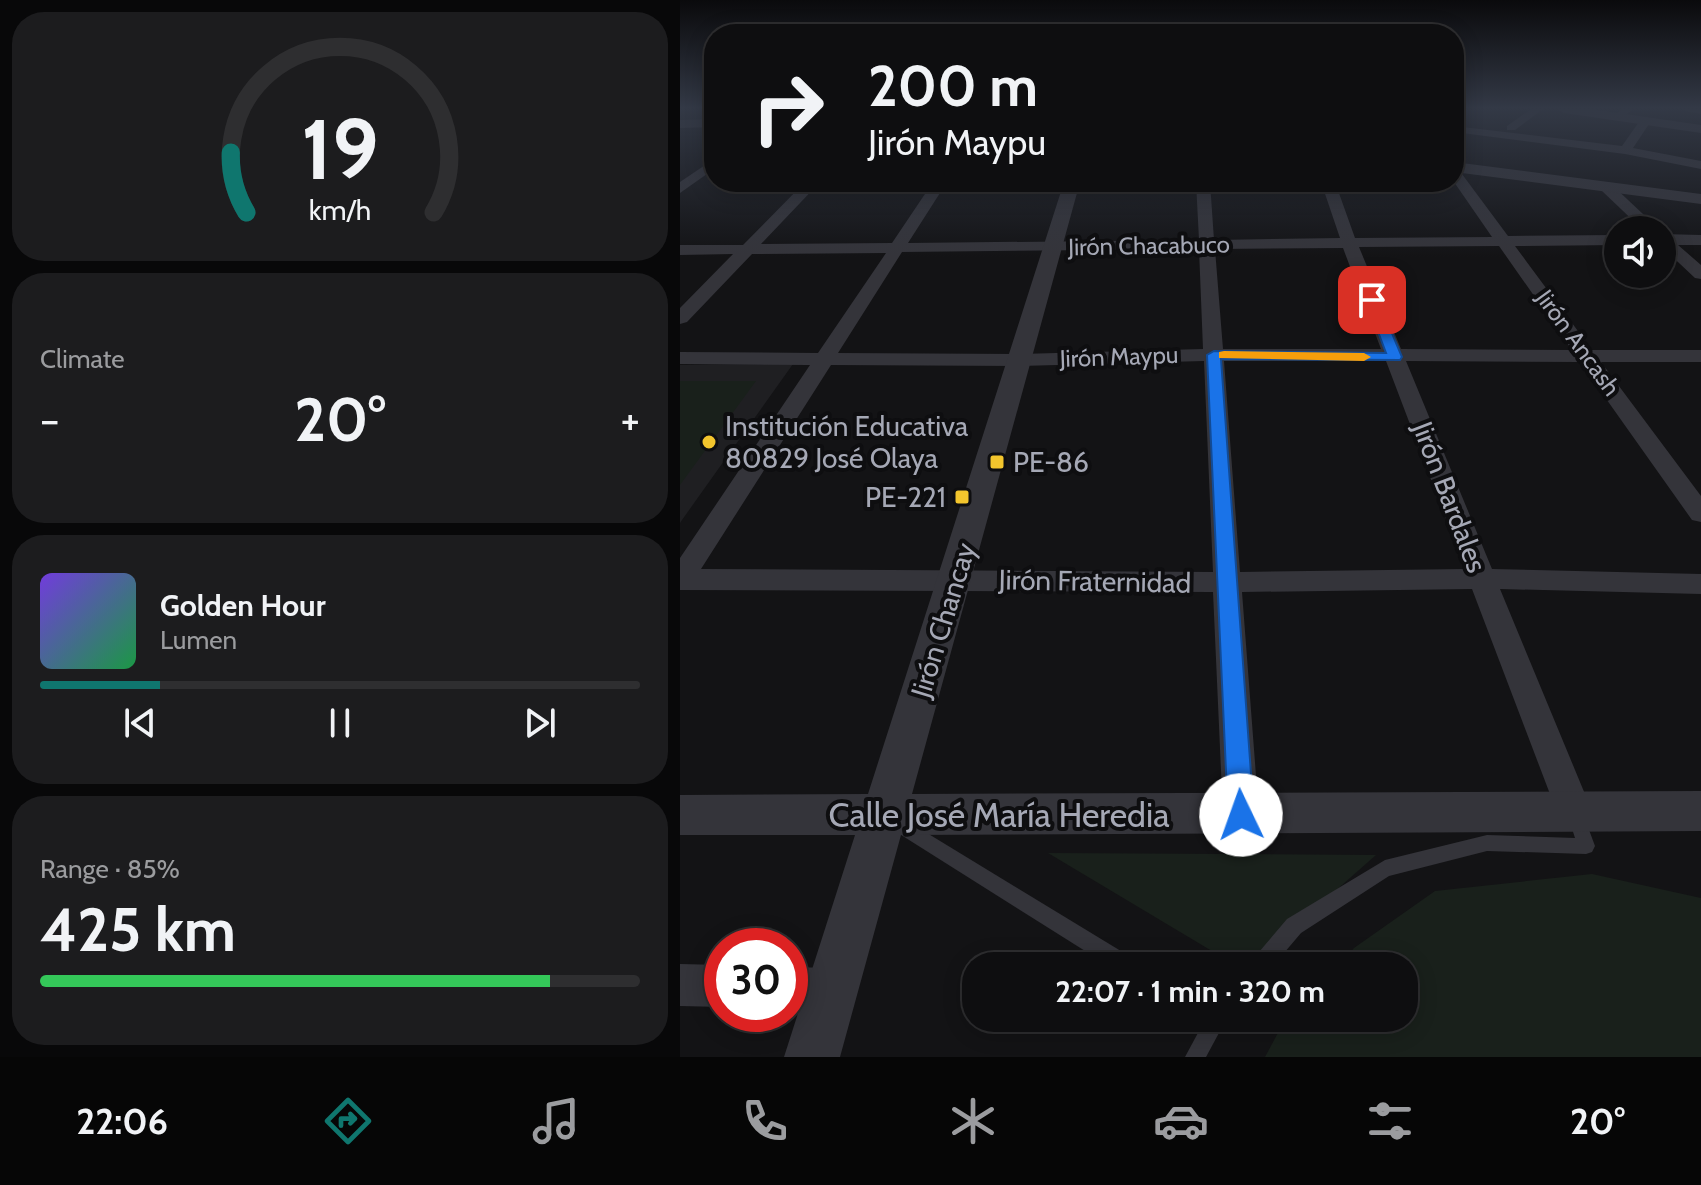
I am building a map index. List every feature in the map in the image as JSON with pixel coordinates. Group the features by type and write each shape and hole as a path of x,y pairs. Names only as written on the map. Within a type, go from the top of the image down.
{"street":[{"path":"1667,158 1701,165"},
{"path":"1464,171 1701,199"},
{"path":"680,174 704,174"},
{"path":"680,189 704,176"},
{"name":"Jirón Ancash","path":"1464,184 1701,514"},
{"path":"1606,187 1637,216"},
{"path":"680,318 803,192"},
{"path":"680,579 933,192"},
{"name":"Jirón Chancay","path":"812,1057 1069,192"},
{"path":"1203,192 1241,815"},
{"name":"Jirón Bardales","path":"1331,192 1574,811"},
{"path":"1676,238 1701,240"},
{"name":"Jirón Chacabuco","path":"680,250 1604,240"},
{"path":"1676,251 1701,274"},
{"name":"Jirón Maypu","path":"680,358 1020,360 1214,355 1701,356"},
{"name":"Jirón Fraternidad","path":"680,579 1227,582 1482,579 1701,584"},
{"name":"Calle José María Heredia","path":"680,815 1701,811"},
{"path":"680,985 704,986"},
{"path":"808,988 831,989"}],"lane":[{"path":"1272,952 1294,926 1385,868 1487,843 1586,846 1574,811"},
{"path":"884,815 1104,952"},
{"path":"1195,1057 1208,1032"}],"shaded area":[{"name":"Institución Educativa 80829 José Olaya","path":"793,364 682,520 680,523 680,365"},
{"path":"680,381 756,381 680,485"},
{"path":"1048,853 1376,855 1266,952 1214,952"},
{"path":"1592,874 1701,898 1701,1057 1265,1057 1278,1032 1418,1032 1418,952 1350,952 1435,891"}],"slow traffic":[{"path":"1224,355 1364,357"}],"place":[{"name":"Institución Educativa 80829 José Olaya","path":"709,442"},
{"name":"PE-86","path":"997,462"},
{"name":"PE-221","path":"962,497"}],"route":[{"path":"1241,815 1214,355 1395,357 1372,300"}]}
